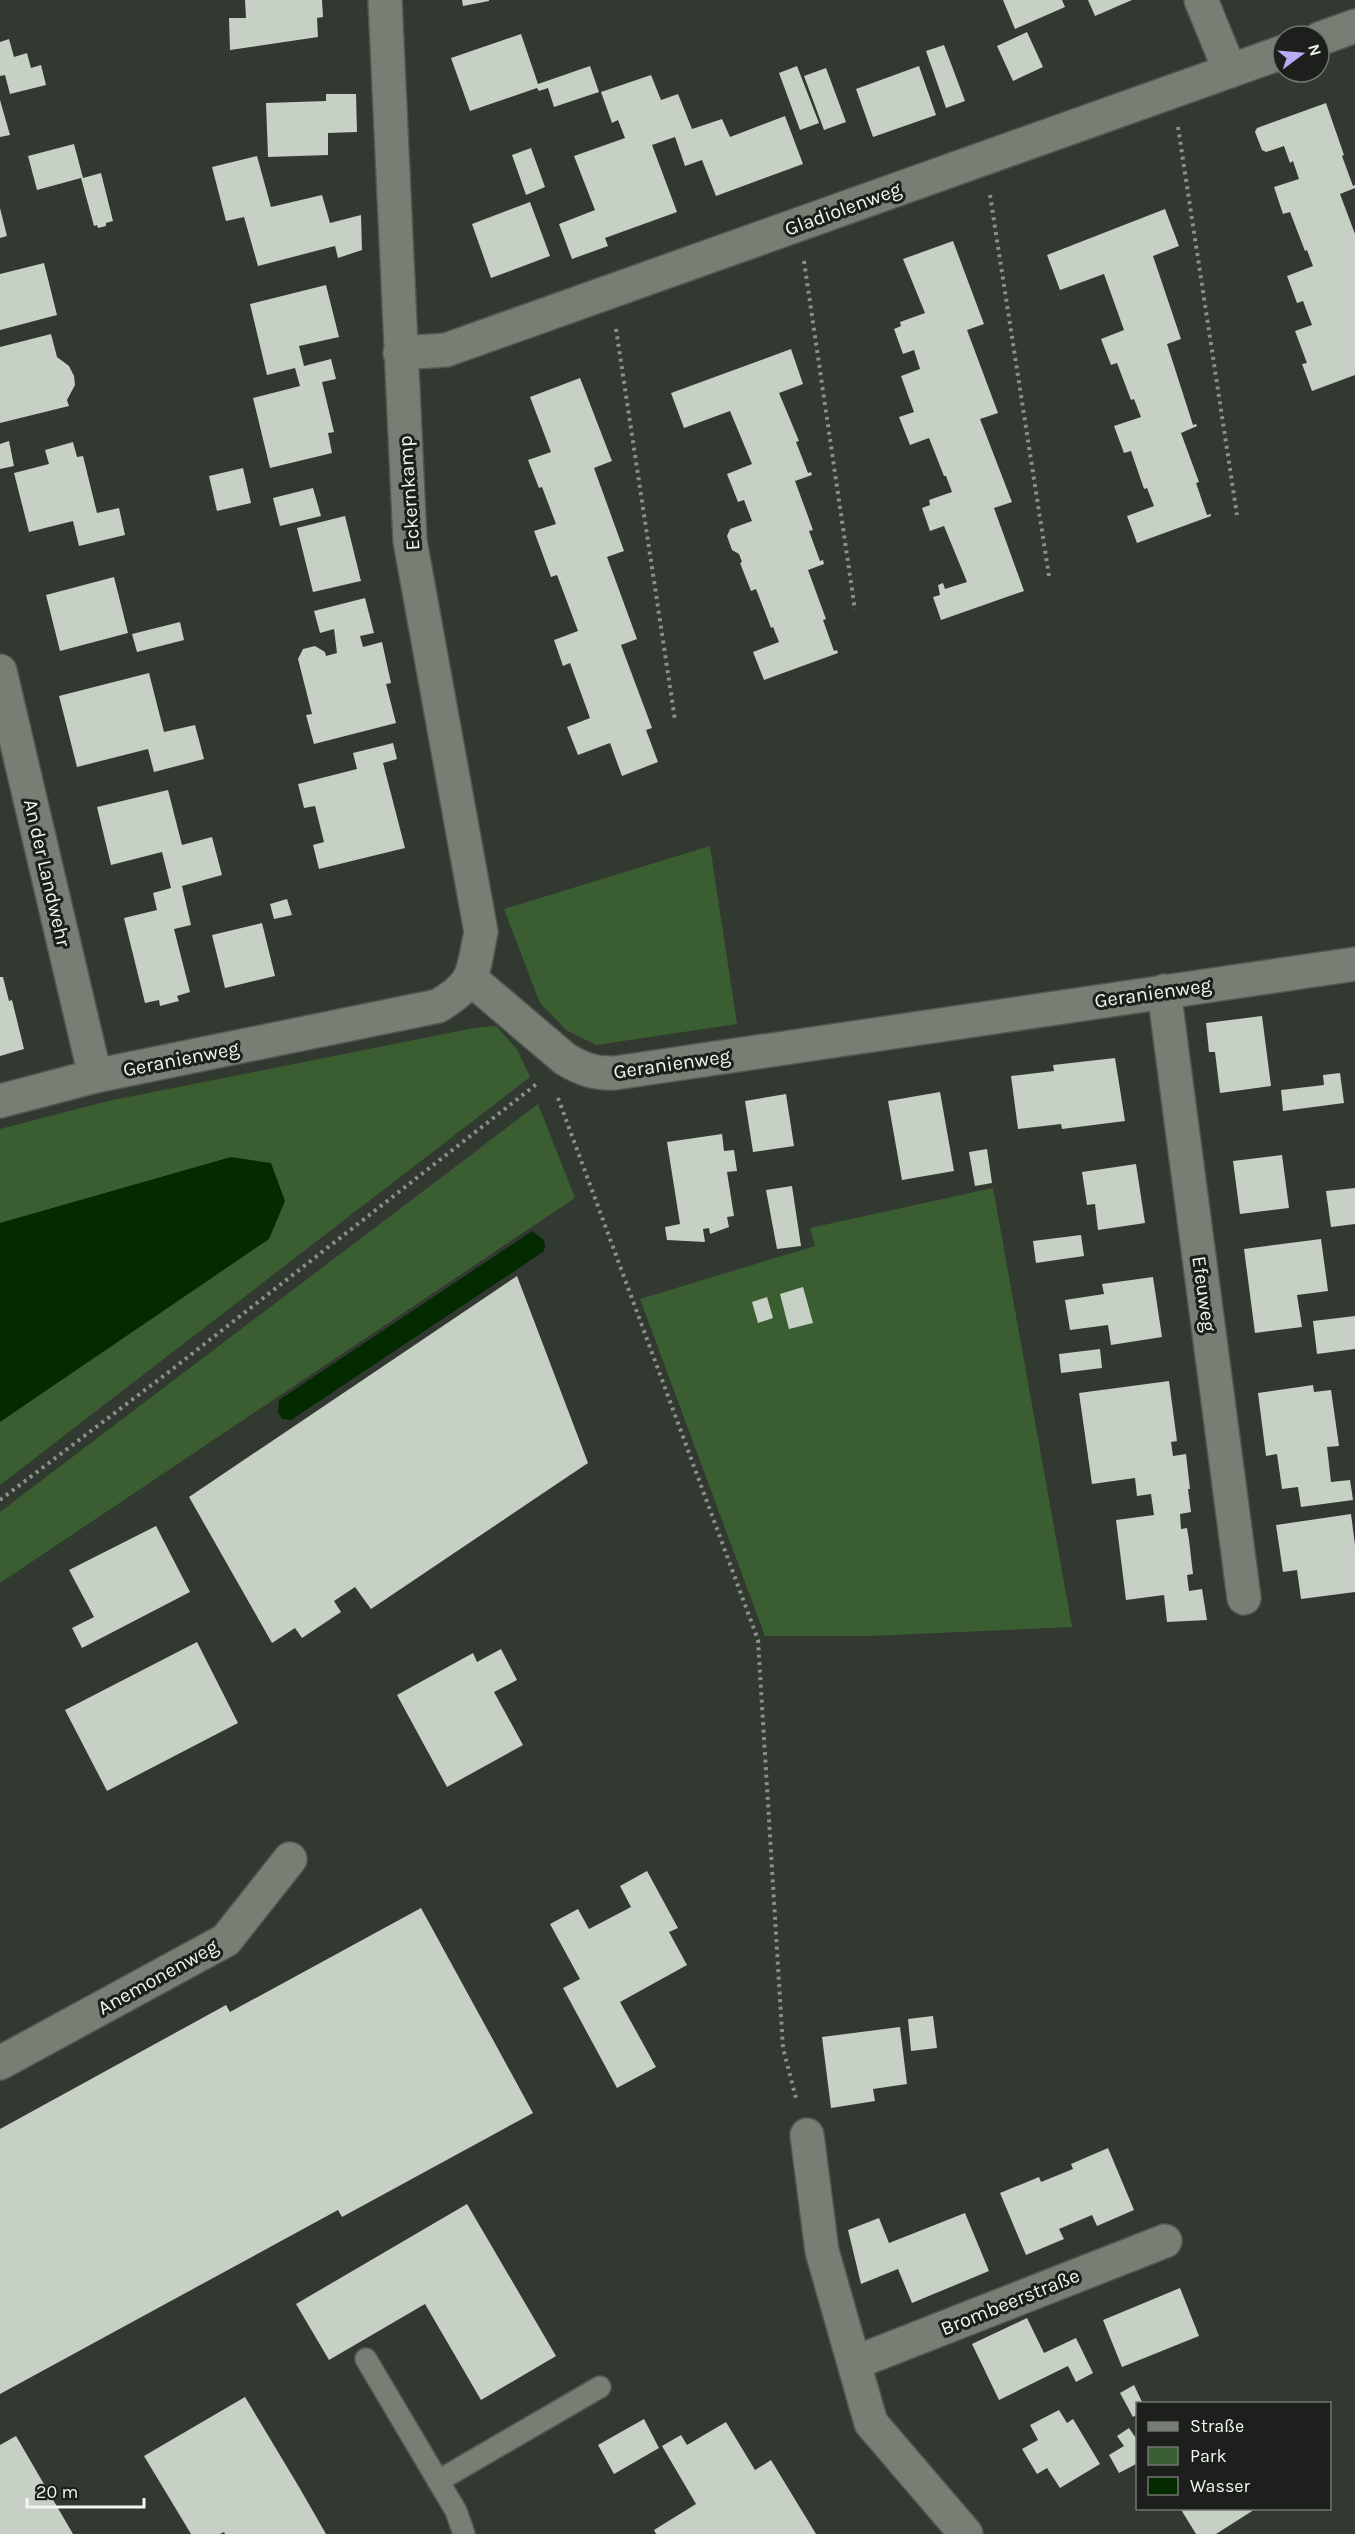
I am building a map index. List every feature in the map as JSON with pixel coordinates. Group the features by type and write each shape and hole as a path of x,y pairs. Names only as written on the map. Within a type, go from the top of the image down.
{"street":[{"name":"Eckernkamp","path":"385,0 400,353 411,541 481,932 471,979"},
{"path":"1201,0 1230,71"},
{"path":"1331,35 1355,26"},
{"name":"Gladiolenweg","path":"400,353 446,350 1271,56"},
{"name":"An der Landwehr","path":"0,670 95,1076"},
{"name":"Geranienweg","path":"0,1101 95,1076 438,1006 458,994 471,979 565,1059 581,1069 598,1073 615,1073 1355,964"},
{"name":"Efeuweg","path":"1164,991 1244,1598"},
{"name":"Anemonenweg","path":"0,2063 226,1940 290,1859"},
{"path":"807,2135 822,2251 872,2423 966,2534"},
{"name":"Brombeerstraße","path":"854,2363 1165,2241"}],"lane":[{"path":"366,2359 456,2511 464,2534"},
{"path":"438,2481 600,2387"}],"path":[{"path":"1172,92 1237,515"},
{"path":"984,158 1049,576"},
{"path":"799,224 855,610"},
{"path":"610,291 675,720"},
{"path":"0,1500 543,1081"},
{"path":"554,1088 758,1640 783,2048 807,2135"}],"green space":[{"path":"710,846 737,1024 596,1045 566,1030 540,1003 504,909"},
{"path":"496,1026 517,1049 530,1077 0,1485 0,1129 108,1101 474,1028"},
{"path":"538,1104 575,1198 0,1583 0,1512"},
{"path":"993,1188 1072,1627 869,1636 765,1636 640,1299 815,1246 810,1228"}],"water":[{"path":"231,1157 271,1163 285,1201 269,1239 0,1422 0,1223"},
{"path":"532,1231 544,1240 543,1252 291,1420 282,1419 278,1412 279,1400"}],"building":[{"path":"245,0 322,0 323,17 317,18 318,37 230,50 229,18 246,18"},
{"path":"462,0 489,0 489,1 463,6"},
{"path":"1003,0 1062,0 1065,7 1015,29"},
{"path":"1088,0 1132,0 1095,16"},
{"path":"1027,32 1043,67 1013,81 997,46"},
{"path":"521,34 538,84 590,66 599,92 554,107 548,88 539,91 537,88 470,111 451,58"},
{"path":"9,39 14,57 27,53 31,68 41,65 46,85 10,94 5,75 0,76 0,42"},
{"path":"944,45 965,101 946,108 926,51"},
{"path":"797,66 819,123 800,130 779,73"},
{"path":"919,66 936,115 873,137 856,89"},
{"path":"826,68 846,122 824,130 804,76"},
{"path":"651,75 661,100 678,94 692,129 722,119 730,137 785,116 803,164 716,196 702,160 685,166 675,137 652,145 677,212 605,238 608,246 572,259 559,224 595,210 574,156 625,138 618,120 612,123 601,92"},
{"path":"326,94 356,94 357,132 328,133 328,155 268,157 266,103 326,101"},
{"path":"0,100 10,135 0,137"},
{"path":"1326,103 1344,155 1342,156 1353,186 1355,185 1355,188 1340,194 1355,234 1355,375 1312,391 1302,364 1307,363 1295,331 1312,325 1303,301 1297,303 1287,276 1313,266 1290,212 1283,214 1274,187 1299,179 1293,161 1290,163 1284,146 1266,152 1262,150 1255,132 1257,128"},
{"path":"74,144 83,178 101,173 113,221 106,223 106,226 98,228 97,225 94,226 81,178 37,190 28,156"},
{"path":"531,148 545,187 526,195 512,155"},
{"path":"257,156 271,207 322,195 330,223 361,215 362,250 338,258 335,246 258,266 244,217 226,221 212,167"},
{"path":"530,202 550,256 491,278 472,224"},
{"path":"0,208 7,236 0,238"},
{"path":"1165,209 1179,246 1153,256 1181,339 1167,344 1193,425 1197,426 1181,433 1199,482 1196,483 1207,515 1211,514 1211,516 1137,543 1127,516 1154,506 1147,488 1144,489 1131,451 1124,453 1114,426 1141,417 1134,399 1131,400 1117,363 1111,365 1101,339 1124,330 1104,274 1060,290 1047,255"},
{"path":"953,241 984,324 967,330 998,413 980,419 1012,502 994,508 1024,591 941,620 933,597 940,595 938,585 943,583 945,589 967,582 944,526 930,531 922,508 930,505 929,500 952,492 929,438 910,445 899,417 914,412 901,376 920,369 914,350 903,354 894,329 901,326 900,322 925,313 903,259"},
{"path":"44,263 57,315 0,330 0,274"},
{"path":"326,285 339,337 299,346 304,366 331,359 336,379 322,382 334,432 328,433 332,453 270,468 253,398 300,386 295,368 267,375 250,304"},
{"path":"51,334 57,357 69,366 74,376 75,385 67,400 69,406 0,423 0,347"},
{"path":"791,349 803,384 779,393 799,441 796,442 808,473 811,472 812,475 795,481 813,530 809,531 820,561 823,560 824,564 808,570 826,619 823,620 834,651 837,650 838,653 764,680 753,652 779,642 756,589 751,591 740,563 742,562 739,554 732,550 727,536 730,529 752,521 744,500 738,502 727,474 752,464 730,411 684,428 671,393"},
{"path":"580,378 612,461 594,468 624,551 607,557 637,639 621,645 652,728 646,730 658,762 622,776 610,743 578,755 567,727 590,718 570,663 563,666 554,640 578,631 557,575 551,577 534,531 556,524 542,487 539,488 528,460 551,452 530,397"},
{"path":"9,441 14,466 0,469 0,444"},
{"path":"73,442 77,457 83,456 97,513 119,508 125,535 79,546 73,521 29,532 14,473 49,464 45,450"},
{"path":"243,468 251,503 217,511 209,476"},
{"path":"313,488 321,516 280,526 273,498"},
{"path":"345,516 361,581 313,592 297,528"},
{"path":"114,577 128,633 60,651 46,595"},
{"path":"365,598 374,633 360,636 363,647 382,642 391,683 386,684 396,723 314,744 306,715 312,714 298,659 303,649 315,646 325,652 326,656 337,653 334,629 320,633 314,611"},
{"path":"180,622 184,640 137,652 132,634"},
{"path":"149,673 164,732 195,725 204,759 154,772 148,749 77,767 59,696"},
{"path":"393,743 397,759 383,763 405,848 319,869 313,845 324,842 315,806 304,808 298,784 357,769 353,753"},
{"path":"168,790 182,845 212,837 222,875 182,886 191,925 174,929 190,992 177,996 179,1001 160,1006 159,1000 145,1003 124,918 157,910 153,893 171,888 162,852 111,865 97,807"},
{"path":"287,899 292,915 274,919 270,904"},
{"path":"262,923 275,976 225,988 212,935"},
{"path":"0,977 3,977 9,1001 12,1000 24,1049 0,1056"},
{"path":"1262,1016 1271,1086 1220,1093 1215,1052 1209,1052 1206,1023"},
{"path":"1115,1058 1125,1121 1062,1129 1061,1124 1018,1129 1011,1076 1054,1071 1053,1065"},
{"path":"1340,1073 1344,1103 1283,1111 1281,1090 1324,1085 1323,1075"},
{"path":"940,1092 954,1171 902,1180 888,1101"},
{"path":"786,1094 794,1146 753,1152 745,1101"},
{"path":"722,1134 724,1151 734,1150 737,1171 727,1172 734,1216 727,1217 729,1227 710,1234 709,1228 703,1229 705,1242 667,1240 665,1227 680,1224 667,1142"},
{"path":"987,1149 992,1183 975,1186 969,1152"},
{"path":"1282,1155 1289,1208 1240,1214 1233,1161"},
{"path":"1136,1164 1145,1223 1098,1230 1095,1204 1087,1205 1082,1172"},
{"path":"792,1186 801,1246 777,1249 766,1190"},
{"path":"1355,1188 1355,1224 1331,1227 1326,1191"},
{"path":"1081,1235 1084,1256 1036,1263 1033,1241"},
{"path":"1321,1239 1328,1291 1297,1295 1302,1327 1255,1333 1244,1249"},
{"path":"517,1276 588,1463 371,1609 355,1587 334,1601 341,1612 302,1638 295,1628 272,1643 189,1497"},
{"path":"1153,1277 1162,1337 1111,1345 1108,1325 1070,1330 1065,1300 1104,1294 1102,1284"},
{"path":"803,1287 813,1323 789,1329 780,1294"},
{"path":"767,1297 773,1318 758,1323 752,1302"},
{"path":"1355,1316 1355,1349 1317,1354 1313,1321"},
{"path":"1100,1349 1102,1368 1061,1373 1059,1354"},
{"path":"1169,1381 1177,1441 1171,1442 1173,1456 1186,1454 1190,1489 1188,1489 1191,1512 1180,1514 1181,1529 1187,1528 1193,1574 1187,1575 1189,1591 1202,1589 1207,1620 1167,1622 1164,1595 1126,1600 1116,1520 1154,1515 1151,1494 1137,1496 1135,1478 1092,1484 1079,1393"},
{"path":"1313,1385 1314,1392 1331,1390 1339,1446 1327,1447 1331,1482 1350,1480 1353,1500 1301,1507 1298,1487 1282,1489 1277,1454 1266,1456 1258,1393"},
{"path":"1351,1514 1355,1545 1355,1592 1301,1599 1297,1570 1283,1572 1276,1525"},
{"path":"156,1526 190,1592 82,1648 72,1628 94,1617 69,1570"},
{"path":"197,1642 238,1723 107,1791 65,1710"},
{"path":"501,1649 517,1680 494,1692 523,1745 447,1787 397,1695 473,1653 477,1662"},
{"path":"647,1871 678,1928 669,1932 687,1965 620,2002 656,2067 617,2088 563,1988 580,1979 550,1924 578,1909 589,1929 631,1907 620,1886"},
{"path":"421,1908 533,2113 342,2217 338,2210 0,2394 0,2129 226,2005 230,2012"},
{"path":"933,2016 937,2048 911,2051 908,2019"},
{"path":"900,2027 907,2084 873,2089 875,2101 831,2108 822,2037"},
{"path":"1108,2148 1134,2210 1097,2226 1092,2215 1059,2229 1064,2239 1026,2255 1000,2193 1039,2177 1041,2182 1073,2169 1071,2164"},
{"path":"467,2204 556,2356 481,2400 425,2304 329,2360 296,2304"},
{"path":"965,2213 989,2271 912,2303 898,2269 861,2284 848,2230 879,2218 889,2243"},
{"path":"1180,2288 1199,2336 1122,2367 1103,2320"},
{"path":"1027,2318 1044,2353 1076,2338 1093,2373 1076,2382 1068,2366 999,2400 972,2344"},
{"path":"1134,2385 1142,2402 1136,2402 1136,2415 1133,2417 1120,2393"},
{"path":"245,2397 326,2534 225,2534 224,2532 191,2534 144,2456"},
{"path":"1059,2410 1067,2423 1073,2419 1100,2464 1060,2488 1047,2468 1037,2474 1022,2449 1038,2440 1030,2425"},
{"path":"644,2419 659,2448 614,2474 598,2445"},
{"path":"726,2422 755,2470 771,2460 816,2534 656,2534 654,2530 696,2504 662,2446 681,2435 687,2445"},
{"path":"1129,2428 1136,2438 1136,2464 1119,2473 1109,2455 1124,2446 1117,2436"},
{"path":"16,2436 73,2534 0,2534 0,2445"},
{"path":"1181,2510 1254,2510 1216,2534 1196,2534"}]}
